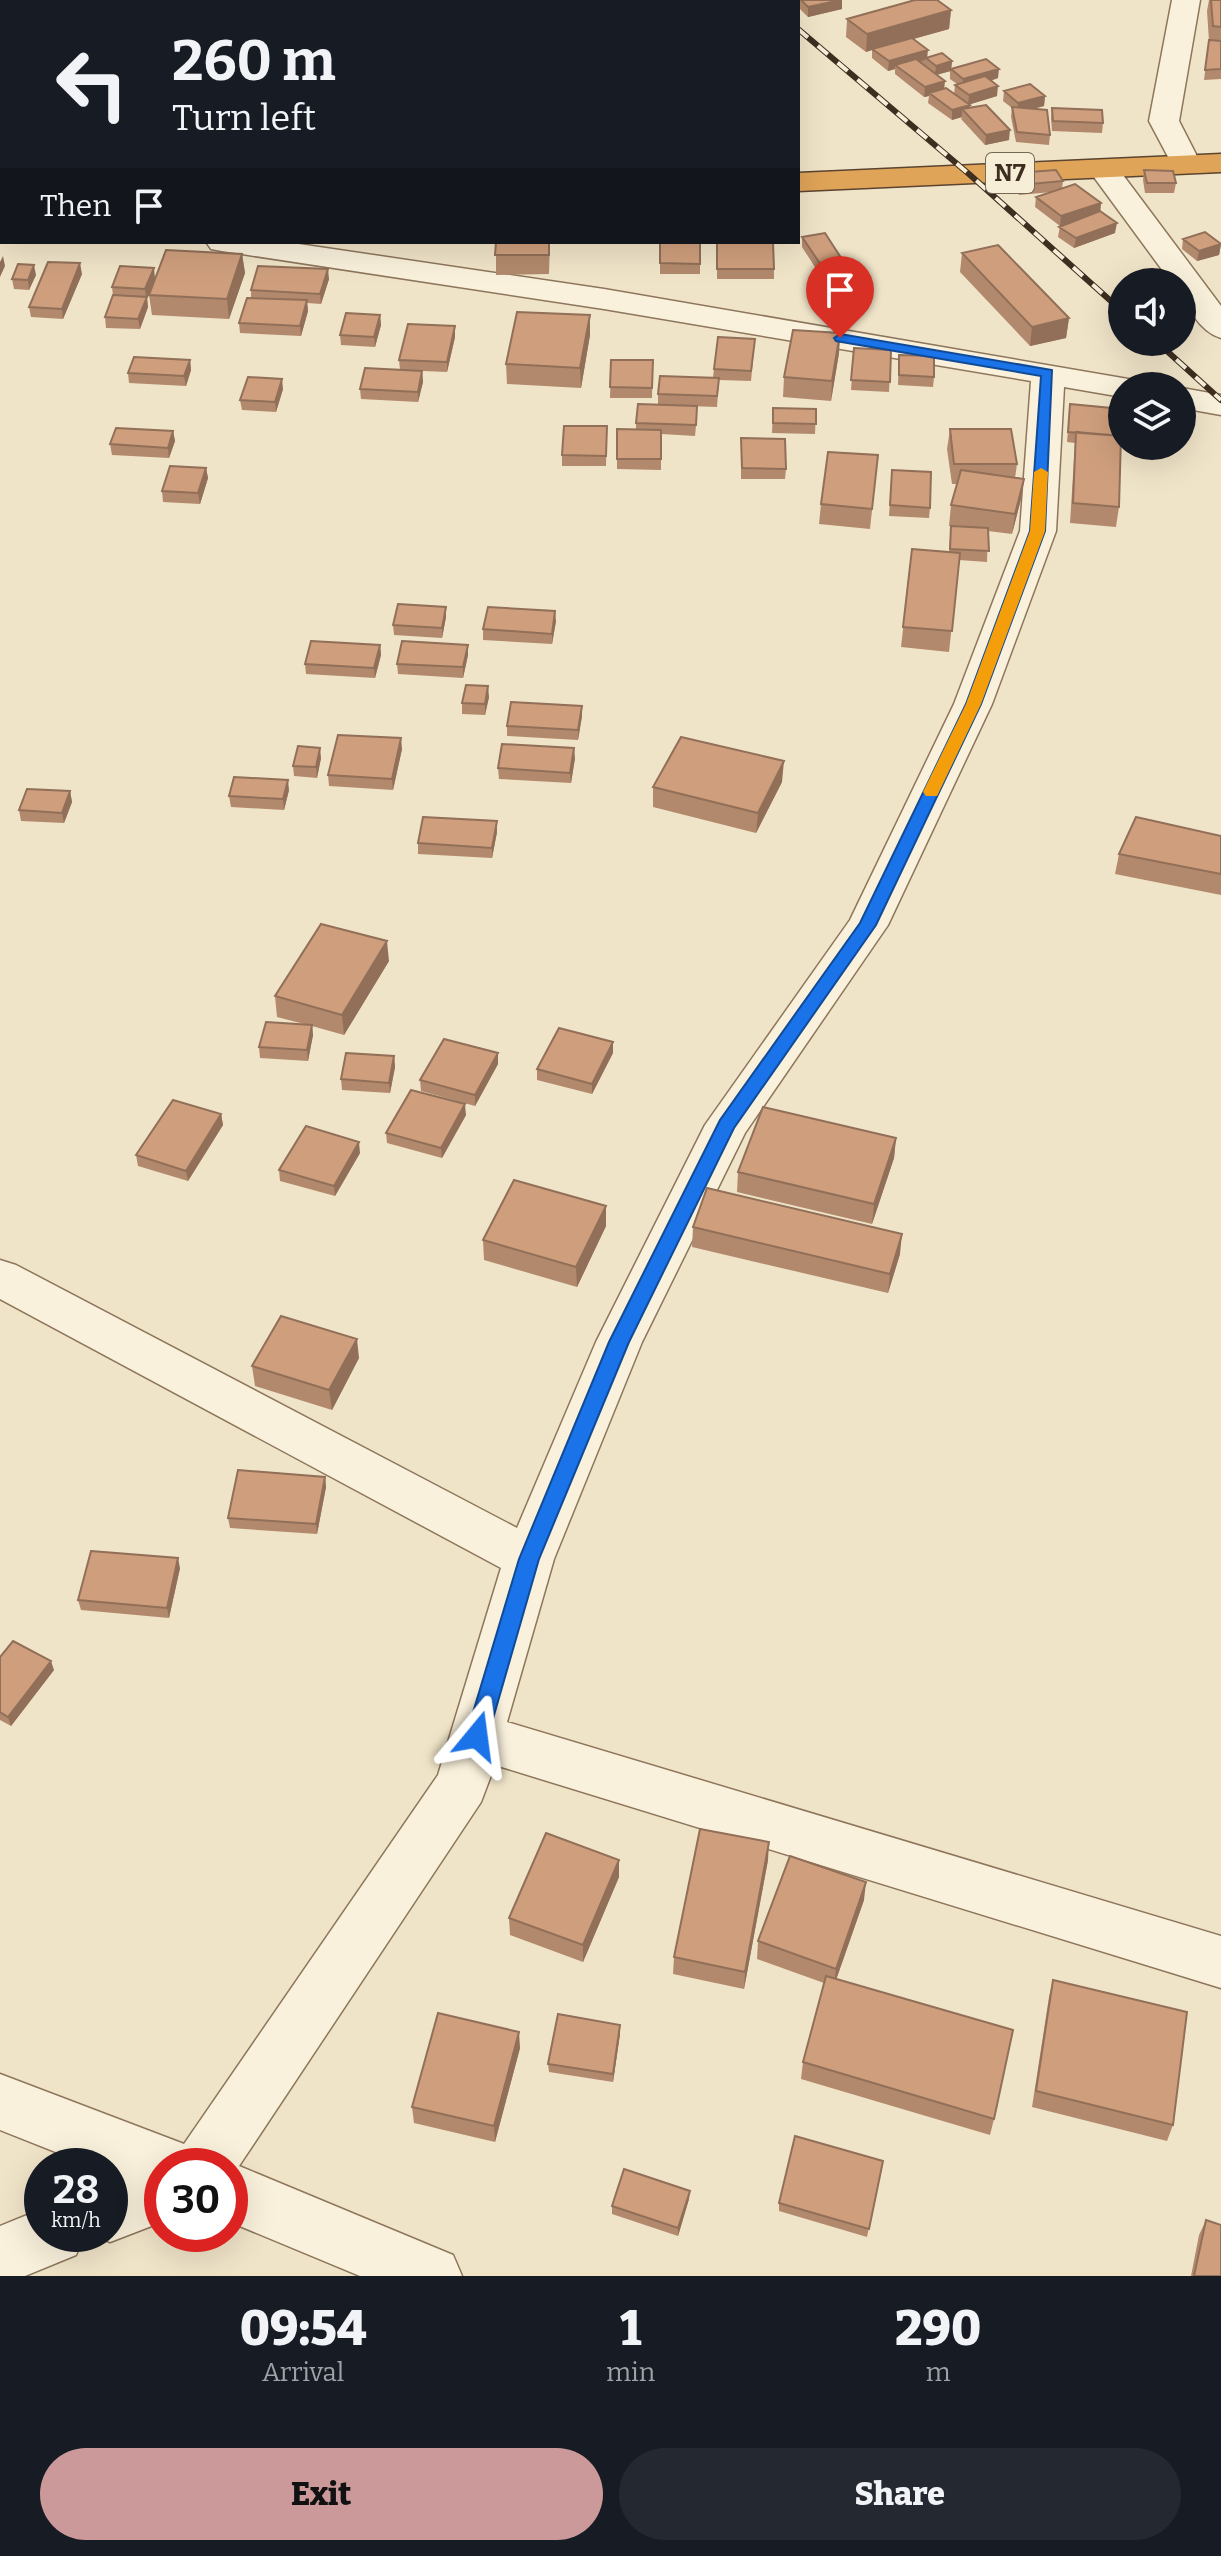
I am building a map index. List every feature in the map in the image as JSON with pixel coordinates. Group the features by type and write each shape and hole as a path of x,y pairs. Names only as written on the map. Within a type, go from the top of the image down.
{"highway":[{"name":"N7","path":"800,182 1221,163"}],"street":[{"path":"1186,0 1164,121 1186,164"},
{"path":"1103,169 1221,328"},
{"path":"235,244 589,297 1108,384"},
{"path":"216,2148 462,1785 529,1559 619,1342 727,1125 868,925 973,704 1038,531 1048,373"},
{"path":"1196,401 1221,405"},
{"path":"0,1278 529,1559"},
{"path":"477,1736 1221,1962"},
{"path":"0,2102 144,2158"},
{"path":"248,2199 432,2276"},
{"path":"0,2256 24,2246"}],"building":[{"path":"801,0 841,0 808,7"},
{"path":"915,0 937,0 951,10 867,34 847,19"},
{"path":"1211,0 1221,0 1221,27 1213,26"},
{"path":"912,38 928,50 889,61 872,49"},
{"path":"1209,40 1221,41 1221,69 1205,70"},
{"path":"942,53 952,61 936,66 926,58"},
{"path":"916,59 945,81 925,87 895,65"},
{"path":"986,59 999,69 963,79 951,69"},
{"path":"985,76 998,86 969,95 955,85"},
{"path":"1030,84 1045,96 1018,103 1004,91"},
{"path":"946,88 970,105 952,110 929,93"},
{"path":"986,105 1010,130 986,135 962,109"},
{"path":"1012,107 1047,110 1050,135 1017,132"},
{"path":"1052,108 1102,110 1103,123 1053,121"},
{"path":"1056,170 1063,181 1020,185 1015,173"},
{"path":"1144,170 1173,171 1176,183 1147,183"},
{"path":"1075,184 1101,203 1061,216 1036,197"},
{"path":"1100,211 1117,223 1076,238 1059,227"},
{"path":"1205,232 1221,244 1199,251 1183,239"},
{"path":"825,233 845,264 823,268 802,237"},
{"path":"496,244 549,244 549,255 495,255"},
{"path":"660,244 700,244 700,264 660,263"},
{"path":"717,244 773,244 774,269 717,269"},
{"path":"998,245 1069,318 1032,327 962,253"},
{"path":"166,250 242,254 227,299 149,295"},
{"path":"48,262 80,263 62,309 29,307"},
{"path":"18,264 34,265 28,280 12,279"},
{"path":"120,266 154,268 145,289 112,287"},
{"path":"258,266 328,269 320,294 251,290"},
{"path":"113,295 147,297 138,319 105,317"},
{"path":"247,298 307,300 300,326 239,323"},
{"path":"517,312 590,315 580,368 506,364"},
{"path":"346,313 380,315 374,337 340,335"},
{"path":"408,324 455,326 447,362 399,360"},
{"path":"793,330 840,333 832,381 784,377"},
{"path":"718,337 755,339 751,371 714,369"},
{"path":"854,348 891,350 890,382 851,380"},
{"path":"899,355 934,356 934,377 899,375"},
{"path":"134,357 190,360 184,376 128,373"},
{"path":"611,360 653,360 652,388 610,387"},
{"path":"365,368 422,371 418,392 360,389"},
{"path":"660,376 719,378 717,396 658,394"},
{"path":"248,377 282,379 275,402 240,400"},
{"path":"638,404 697,406 696,425 636,423"},
{"path":"1070,404 1108,408 1108,435 1068,432"},
{"path":"773,408 816,409 816,424 773,423"},
{"path":"564,426 607,426 606,456 562,455"},
{"path":"116,428 173,431 168,448 110,444"},
{"path":"617,429 661,430 661,459 617,459"},
{"path":"950,429 1011,429 1017,464 954,464"},
{"path":"1076,432 1108,435 1108,460 1120,460 1119,507 1073,503"},
{"path":"741,438 785,439 786,469 742,468"},
{"path":"828,452 878,455 872,509 821,504"},
{"path":"170,466 206,468 198,493 162,491"},
{"path":"892,470 931,472 930,508 890,505"},
{"path":"961,470 1024,479 1015,514 951,505"},
{"path":"951,526 988,528 989,551 950,549"},
{"path":"912,549 960,553 952,631 903,627"},
{"path":"398,604 446,607 442,628 393,625"},
{"path":"488,607 555,611 552,634 483,629"},
{"path":"311,641 380,645 374,668 305,664"},
{"path":"402,641 468,645 463,667 397,664"},
{"path":"466,685 488,686 485,704 462,703"},
{"path":"511,702 582,706 578,730 507,726"},
{"path":"338,735 401,738 392,779 328,775"},
{"path":"681,737 784,761 758,813 653,787"},
{"path":"502,744 574,748 570,773 498,768"},
{"path":"298,746 320,748 316,767 293,766"},
{"path":"234,777 288,780 283,799 229,796"},
{"path":"27,789 70,791 62,813 19,810"},
{"path":"423,817 497,821 492,848 418,843"},
{"path":"1136,817 1221,836 1221,874 1119,854"},
{"path":"321,924 387,941 342,1015 275,996"},
{"path":"266,1022 312,1025 307,1050 259,1047"},
{"path":"559,1028 613,1042 592,1084 537,1069"},
{"path":"444,1039 498,1053 475,1095 420,1080"},
{"path":"346,1053 394,1056 389,1083 341,1079"},
{"path":"411,1090 465,1104 441,1148 386,1133"},
{"path":"173,1100 221,1114 186,1171 136,1155"},
{"path":"763,1107 896,1138 874,1204 738,1172"},
{"path":"306,1126 359,1142 334,1186 279,1170"},
{"path":"514,1180 606,1206 576,1267 483,1240"},
{"path":"707,1188 902,1234 890,1274 693,1227"},
{"path":"281,1316 357,1339 329,1390 252,1366"},
{"path":"238,1470 325,1477 316,1524 228,1518"},
{"path":"91,1551 178,1558 167,1608 78,1600"},
{"path":"13,1641 51,1661 8,1717 0,1712 0,1657"},
{"path":"700,1829 769,1842 745,1972 674,1957"},
{"path":"546,1833 619,1860 583,1945 509,1918"},
{"path":"790,1856 866,1882 836,1969 758,1941"},
{"path":"826,1976 1013,2030 994,2119 803,2062"},
{"path":"1053,1980 1187,2012 1173,2125 1036,2091"},
{"path":"438,2013 519,2032 494,2126 412,2107"},
{"path":"558,2014 620,2025 613,2074 548,2064"},
{"path":"795,2136 883,2161 869,2229 779,2203"},
{"path":"624,2169 690,2191 678,2228 612,2206"},
{"path":"1206,2220 1221,2225 1221,2276 1194,2276"}],"railway":[{"path":"800,31 969,174 1108,298"},
{"path":"1172,356 1221,400"}],"slow traffic":[{"path":"931,792 973,704 1038,531 1041,472"}],"route":[{"path":"477,1736 529,1559 619,1342 727,1125 868,925 973,704 1038,531 1048,373 840,338"}]}
